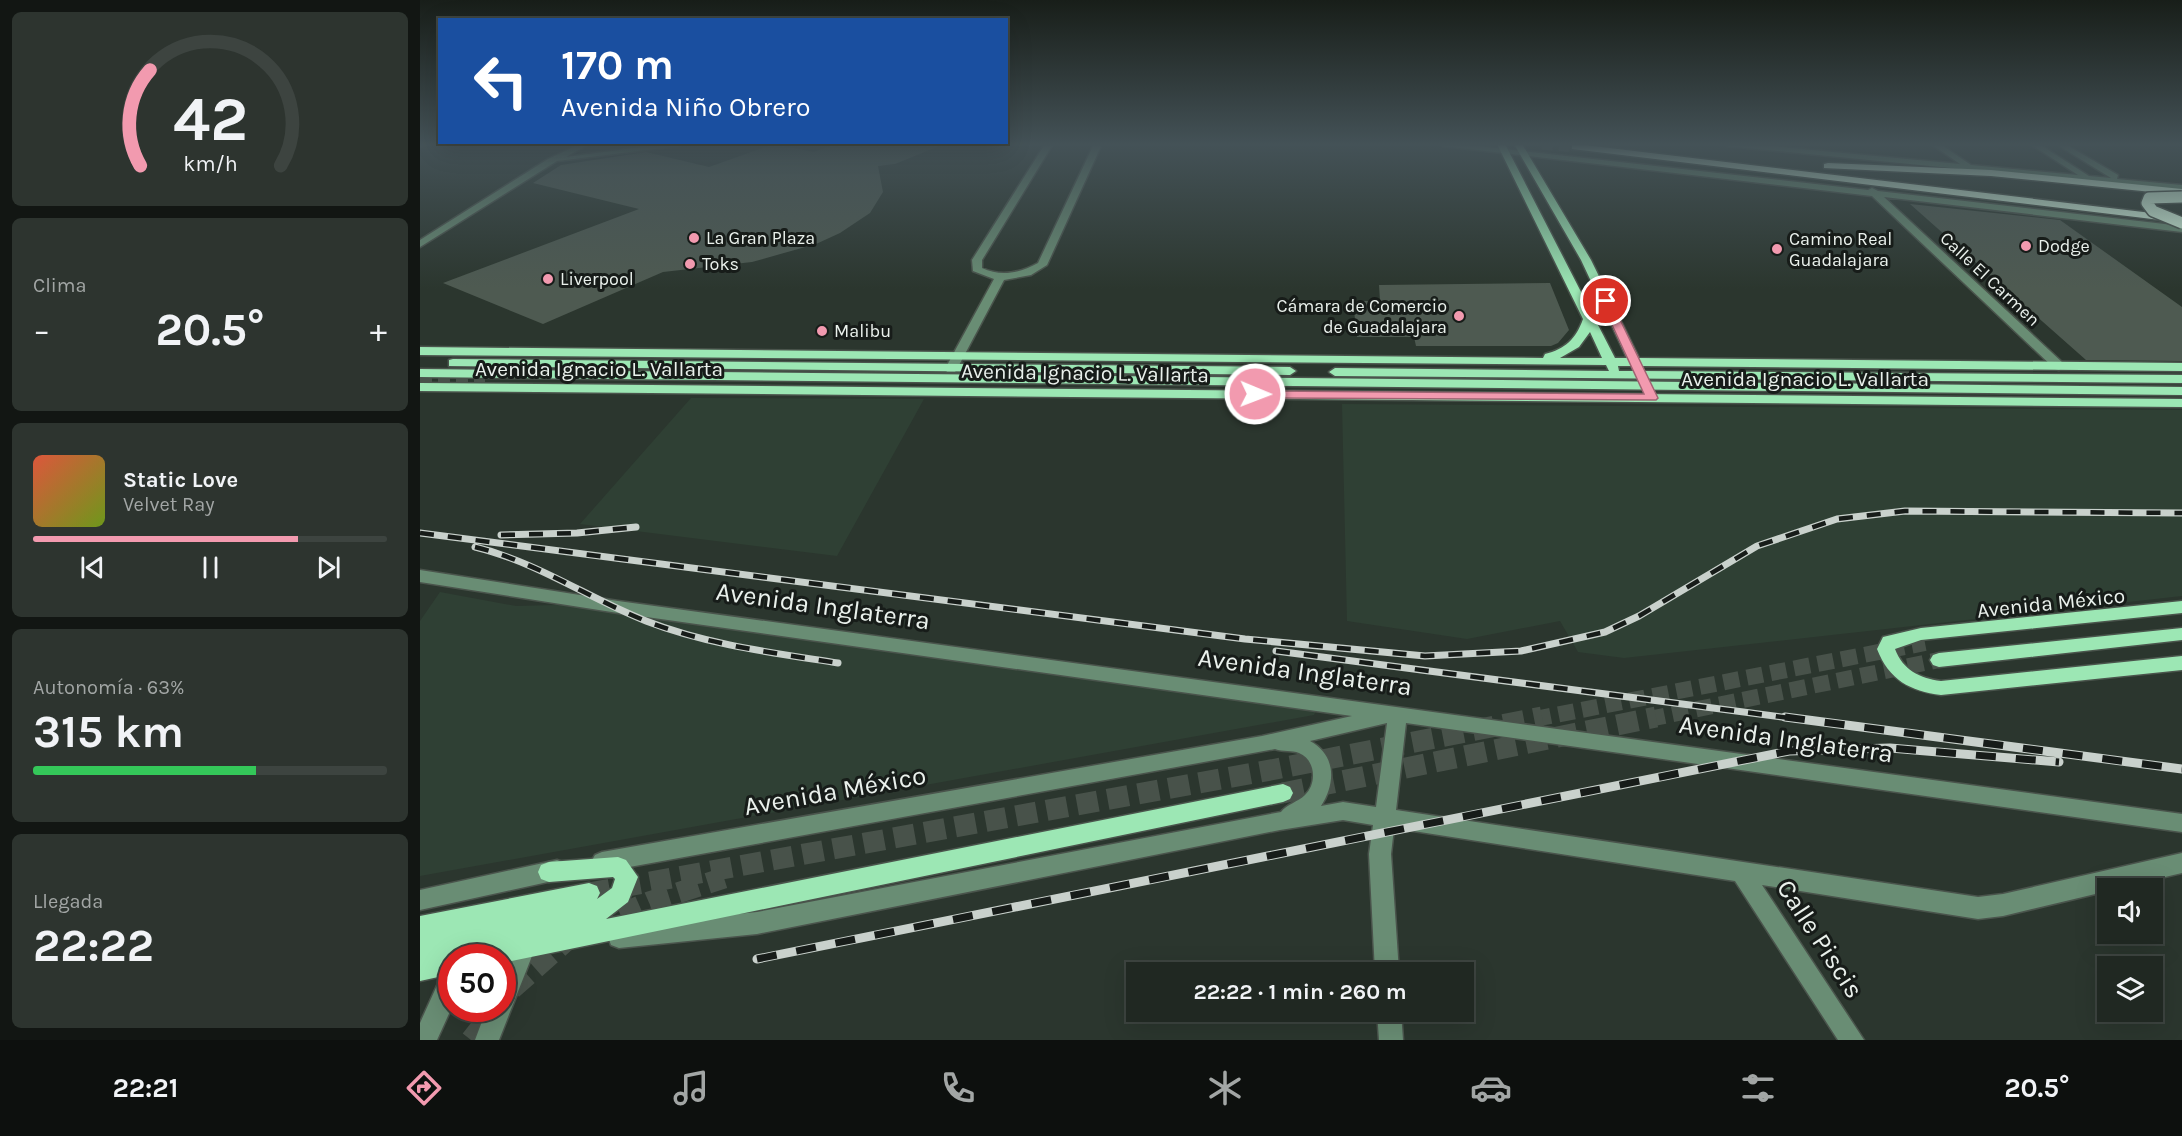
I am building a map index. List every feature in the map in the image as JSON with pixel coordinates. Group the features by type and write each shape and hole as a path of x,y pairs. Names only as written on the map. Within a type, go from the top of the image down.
{"highway":[{"path":"1886,193 2075,205"},
{"path":"1972,193 2182,221"},
{"path":"2182,196 2149,198 2147,203 2153,212 2163,217 2182,221"}],"main road":[{"path":"1527,193 1622,386"},
{"path":"1547,193 1586,260 1646,386"},
{"path":"1534,361 1557,356 1574,347 1584,337 1589,319"},
{"name":"Avenida Ignacio L. Vallarta","path":"420,351 2182,367"},
{"name":"Avenida Ignacio L. Vallarta","path":"420,363 951,369 1622,386"},
{"path":"1964,364 2012,377"},
{"name":"Avenida Ignacio L. Vallarta","path":"420,373 1622,386 2012,377 2182,379"},
{"path":"2120,378 2182,374"},
{"path":"808,389 880,379"},
{"path":"485,381 689,389"},
{"name":"Avenida Ignacio L. Vallarta","path":"1646,386 2182,403"},
{"name":"Avenida Ignacio L. Vallarta","path":"420,387 808,389 1646,386 2182,391"},
{"path":"2080,390 2182,398"},
{"path":"2182,606 1921,634 1889,642 1886,649 1888,659 1900,673 1914,683 1942,689 2182,663"},
{"name":"Avenida México","path":"1925,643 2182,615"},
{"name":"Avenida México","path":"1939,660 2182,634"},
{"path":"516,948 1283,793"},
{"path":"420,949 598,912 620,895 627,877 618,867 608,866 549,872"},
{"path":"420,927 589,893"},
{"path":"420,969 438,965"}],"street":[{"path":"420,244 502,193"},
{"path":"1019,193 977,260 977,269 983,273 1001,276 1025,273 1042,265 1076,193"},
{"name":"Calle El Carmen","path":"1879,193 2059,366"},
{"path":"1883,193 2182,228"},
{"path":"951,369 1001,276"},
{"name":"Avenida Inglaterra","path":"420,576 618,607 1398,713 2182,824"},
{"path":"1386,962 1380,854 1383,816 1398,713"},
{"name":"Avenida México","path":"420,900 549,872 1262,744 1398,713"},
{"name":"Avenida México","path":"1262,744 1283,743 1304,747 1317,756 1323,770 1321,789 1313,800 1280,821"},
{"path":"516,966 524,946 757,923 1280,821 1343,811 1978,908 2003,905 2182,862"},
{"name":"Calle Piscis","path":"1740,870 1852,1040"},
{"path":"425,1040 438,1010"},
{"path":"486,1040 493,1022"},
{"path":"1390,1022 1391,1040"}],"shaded area":[{"path":"691,398 924,399 837,556 580,524"},
{"path":"1342,404 2182,410 2182,596 1624,658 1578,652 1560,621 1467,639 1347,621"},
{"path":"440,592 516,606 594,604 1318,706 1314,715 420,876 420,621"}],"building":[{"name":"La Gran Plaza","path":"572,193 883,193 870,213 840,233 816,244 752,262 663,272 543,324 443,283 639,209"},
{"path":"1910,204 2060,220 2182,307 2182,361 2086,360"},
{"name":"Cámara de Comercio de Guadalajara","path":"1550,283 1569,330 1558,343 1551,346 1416,346 1414,337 1357,337 1353,301 1380,301 1379,285"}],"tunnel":[{"path":"420,381 485,380"},
{"path":"1535,719 1925,643"},
{"path":"1649,719 1939,660"},
{"path":"589,893 1276,769 1542,717"},
{"path":"1283,793 1656,717"},
{"path":"592,927 649,902 724,878"},
{"path":"516,985 566,941"},
{"path":"471,1040 485,1022"}],"railway":[{"path":"420,533 1245,639 1425,656 1521,651 1605,632 1639,616 1757,546 1837,519 1905,511 2182,513"},
{"path":"501,535 577,533 636,527"},
{"path":"475,547 520,562 625,612 669,629 741,647 838,663"},
{"path":"1276,651 1797,719"},
{"path":"1785,717 2182,769"},
{"path":"757,959 1789,751 1890,748 2059,762"}],"place":[{"name":"La Gran Plaza","path":"694,238"},
{"name":"Dodge","path":"2026,246"},
{"name":"Camino Real Guadalajara","path":"1777,249"},
{"name":"Toks","path":"690,264"},
{"name":"Liverpool","path":"548,279"},
{"name":"Cámara de Comercio de Guadalajara","path":"1459,316"},
{"name":"Malibu","path":"822,331"}],"route":[{"path":"1255,394 1652,398 1606,301"}]}
